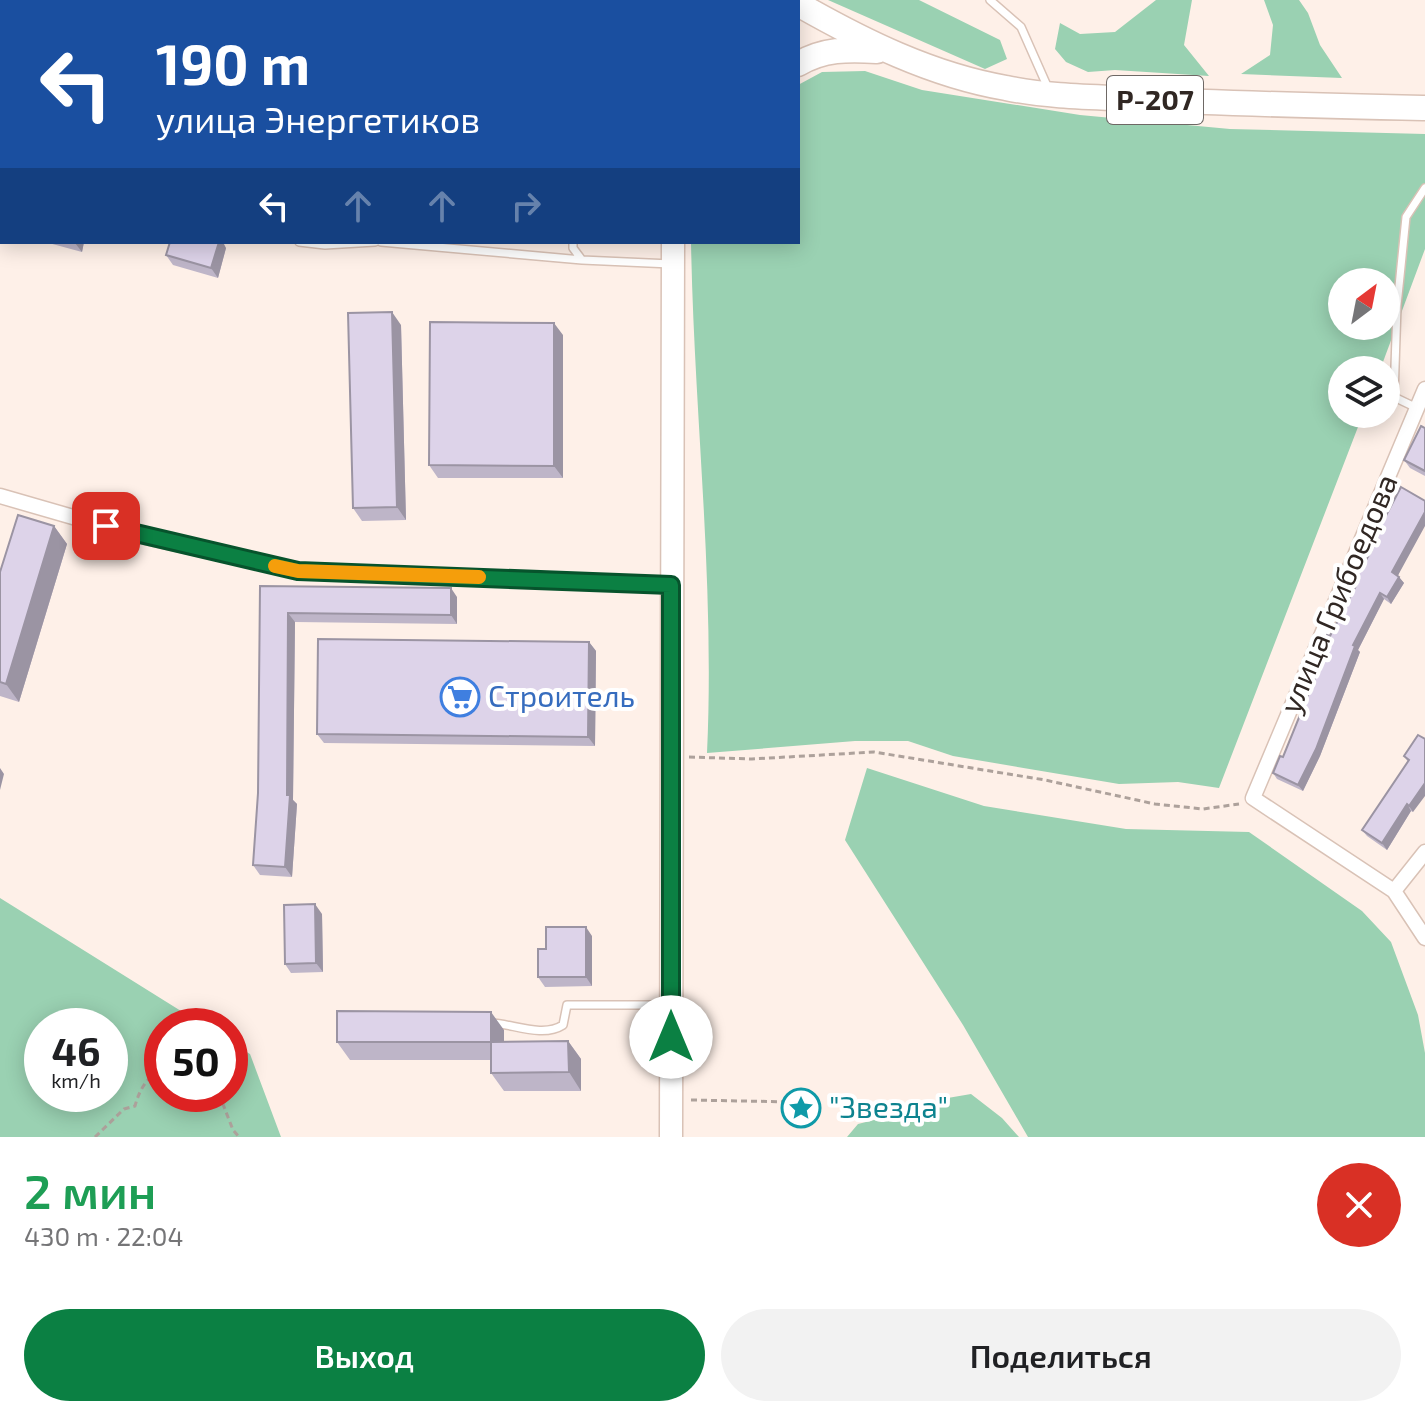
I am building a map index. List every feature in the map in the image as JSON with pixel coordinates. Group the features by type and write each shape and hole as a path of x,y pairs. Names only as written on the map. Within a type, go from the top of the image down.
{"main road":[{"name":"Р-207","path":"800,6 891,52 943,72 1005,88 1051,94 1190,102 1425,108"},
{"name":"Р-207","path":"800,63 812,56 846,48 891,52"},
{"path":"671,1137 673,253"}],"street":[{"name":"улица Грибоедова","path":"1253,798 1421,410 1425,389"},
{"path":"0,496 132,534 298,571 671,585"},
{"path":"1253,798 1394,891 1425,938"},
{"path":"1394,891 1425,852"}],"lane":[{"path":"990,0 1021,27 1051,94"},
{"path":"1421,410 1394,397 1397,306 1406,217 1425,188"},
{"path":"401,244 582,260 673,253"},
{"path":"573,244 582,260"},
{"path":"478,1023 508,1024 520,1029 556,1029 563,1025 567,1005 671,1005"}],"path":[{"path":"689,757 752,759 874,752 1045,780 1155,804 1212,809 1253,798"},
{"path":"95,1137 124,1109 135,1106 144,1084"},
{"path":"671,1100 795,1102"},
{"path":"226,1112 239,1137"}],"green space":[{"path":"828,0 919,0 1000,40 1007,59 985,69"},
{"path":"1156,0 1192,0 1184,45 1209,76 1115,70 1088,72 1066,62 1055,49 1060,23 1080,34 1115,32"},
{"path":"1264,0 1299,0 1308,13 1320,45 1342,78 1241,74 1270,55 1273,25"},
{"path":"865,71 922,90 1080,115 1230,129 1425,134 1425,249 1400,316 1400,268 1328,268 1328,340 1391,340 1385,356 1328,356 1328,428 1358,428 1219,788 1178,782 1119,784 953,756 908,741 855,741 707,753 706,561 691,244 800,244 800,84 822,72"},
{"path":"867,768 984,806 1126,829 1249,832 1362,911 1391,942 1418,1015 1425,1053 1425,1137 1028,1137 963,1025 845,840"},
{"path":"0,898 176,1008 144,1008 144,1112 248,1112 248,1053 281,1137 0,1137"},
{"path":"971,1094 1002,1118 1019,1137 847,1137 858,1124 936,1100"}],"building":[{"path":"169,244 218,244 211,268 166,255"},
{"path":"392,312 397,507 353,508 348,313"},
{"path":"430,322 554,323 554,466 429,465"},
{"path":"1421,426 1425,428 1425,471 1404,460"},
{"path":"1401,487 1425,501 1425,512 1392,572 1399,577 1387,597 1380,593 1353,645 1316,749 1298,785 1273,773 1280,756 1283,757 1324,656 1319,654 1327,635 1330,636 1359,580 1355,578 1372,550 1369,548"},
{"path":"18,515 54,526 6,684 0,682 0,572"},
{"path":"260,586 451,588 451,615 288,613 287,795 290,795 285,867 253,865 258,793"},
{"name":"Строитель","path":"318,639 589,642 588,737 317,734"},
{"path":"1418,735 1425,739 1425,783 1382,843 1362,830 1409,760 1404,756"},
{"path":"315,904 316,963 285,964 284,905"},
{"path":"546,927 586,927 586,977 538,977 538,949 546,949"},
{"path":"337,1011 491,1012 491,1042 337,1042"},
{"path":"568,1041 569,1072 491,1073 491,1042"}],"slow traffic":[{"path":"275,566 298,571 479,577"}],"place":[{"name":"Строитель","path":"460,697"},
{"name":"\"Звезда\"","path":"801,1108"}],"route":[{"path":"106,526 298,571 671,585 671,1037"}]}
